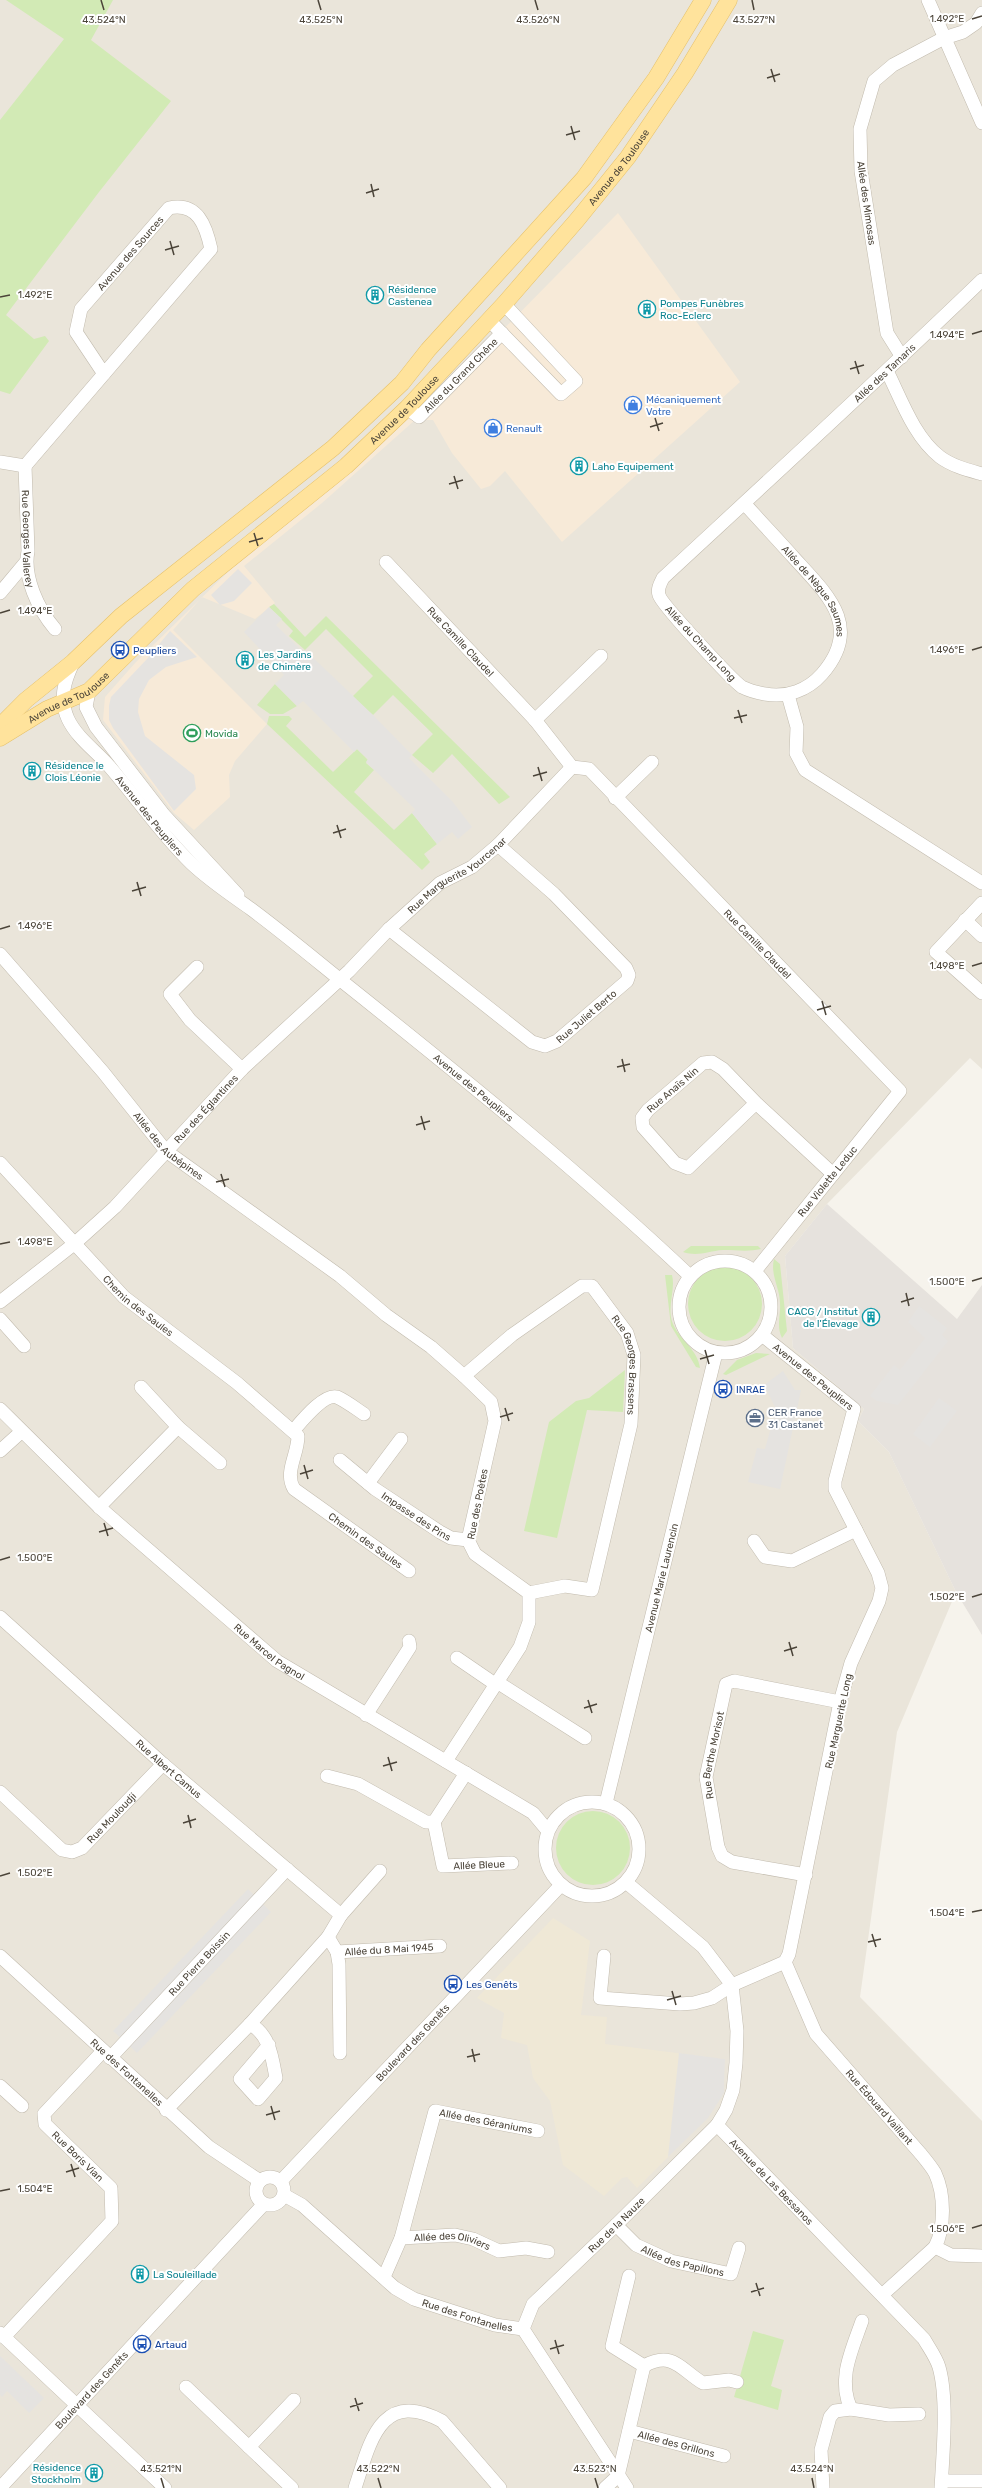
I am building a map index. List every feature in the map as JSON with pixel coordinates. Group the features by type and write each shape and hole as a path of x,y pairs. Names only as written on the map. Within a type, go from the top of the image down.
{"main road":[{"name":"Avenue de Toulouse","path":"0,726 26,700 73,662 121,616 299,476 365,419 402,383 424,354 584,178 656,78 703,0"},
{"name":"Avenue de Toulouse","path":"0,738 47,709 76,697 193,589 413,413 489,320 501,301 577,220 628,157 685,73 729,0"},
{"path":"469,306 481,299 501,301 496,287 501,269"}],"street":[{"path":"928,0 982,123"},
{"name":"Allée des Mimosas","path":"902,357 887,333 861,171 860,129 874,81 893,65 944,38 963,32 976,23 982,13"},
{"name":"Avenue des Sources","path":"25,466 104,374 121,357 211,249 207,229 193,210 180,206 170,208 81,309 76,332 104,374"},
{"name":"Allée des Tamaris","path":"804,448 982,280"},
{"name":"Allée du Grand Chêne","path":"489,320 561,394 576,381 501,301"},
{"name":"Allée du Grand Chêne","path":"413,413 502,333"},
{"path":"887,371 919,433 939,456 958,466 982,474"},
{"name":"Allée du Champ Long","path":"788,695 766,694 742,687 674,616 659,597 659,586 663,578 804,448"},
{"path":"0,462 25,466"},
{"name":"Rue Georges Vallerey","path":"25,466 28,551 26,562 42,614 55,629"},
{"name":"Allée de Nègue Saumes","path":"744,503 828,595 839,618 840,646 831,664 814,684 788,695"},
{"path":"0,593 26,562"},
{"name":"Rue Camille Claudel","path":"386,562 535,720 572,767 589,769 615,798 900,1091"},
{"path":"535,720 601,656"},
{"path":"46,685 76,697 73,662"},
{"path":"788,695 797,727 796,754 805,770 982,883"},
{"name":"Avenue des Peupliers","path":"76,697 68,718 79,736 110,767 164,835 219,888 250,908 340,979 558,1158 690,1276"},
{"name":"Avenue des Peupliers","path":"76,697 96,727 164,815 250,908"},
{"path":"615,798 652,762"},
{"name":"Rue Marguerite Yourcenar","path":"340,979 440,882 472,866 498,845 572,767"},
{"name":"Rue Juliet Berto","path":"390,929 532,1042 545,1046 557,1041 627,982 629,975 626,968 554,894 498,845"},
{"path":"982,903 936,952 982,993"},
{"path":"965,920 982,936"},
{"name":"Allée des Aubépines","path":"0,954 103,1072 166,1151 340,1276 386,1315 431,1348 464,1376"},
{"path":"197,967 170,994 190,1020 242,1069"},
{"name":"Rue des Églantines","path":"0,1302 74,1244 115,1207 242,1069 340,979"},
{"name":"Rue Anaïs Nin","path":"756,1103 688,1168 675,1163 643,1127 642,1118 648,1110 703,1062 712,1062 724,1069 756,1103 833,1174"},
{"name":"Rue Violette Leduc","path":"755,1272 900,1091"},
{"name":"Chemin des Saules","path":"0,1163 124,1297 237,1383 298,1436 298,1446 289,1475 294,1489 409,1571"},
{"path":"719,1260 736,1261 755,1272 767,1287 771,1303 770,1317 762,1334 754,1343 734,1352 716,1353 703,1348 691,1338 682,1324 679,1298 690,1276 705,1265 719,1260"},
{"name":"Rue Georges Brassens","path":"464,1376 512,1335 582,1286 592,1286 627,1333 631,1343 634,1355 631,1424 592,1590 565,1586 529,1593"},
{"path":"0,1319 24,1346"},
{"name":"Avenue des Peupliers","path":"762,1334 854,1409 851,1423"},
{"name":"Avenue Marie Laurencin","path":"606,1803 716,1353"},
{"name":"Rue des Poètes","path":"464,1376 491,1402 495,1420 468,1540 475,1554 529,1593"},
{"path":"141,1387 178,1427 220,1463"},
{"path":"293,1431 317,1406 329,1397 335,1397 364,1414"},
{"name":"Rue Marcel Pagnol","path":"0,1409 21,1432 98,1507 277,1662 533,1813 548,1831"},
{"name":"Rue Marguerite Long","path":"785,1962 789,1954 806,1875 840,1702 851,1663 879,1601 882,1588 878,1573 835,1489 835,1481 851,1423"},
{"path":"98,1507 178,1427"},
{"path":"0,1451 21,1432"},
{"path":"368,1483 401,1439"},
{"name":"Impasse des Pins","path":"340,1460 368,1483 440,1532 451,1538 468,1540"},
{"path":"754,1541 765,1556 792,1561 856,1530"},
{"path":"446,1761 520,1647 528,1622 529,1593"},
{"name":"Rue Albert Camus","path":"0,1617 163,1764 341,1915"},
{"path":"366,1715 410,1647 410,1641"},
{"path":"457,1658 585,1738"},
{"name":"Rue Berthe Morisot","path":"806,1875 732,1862 722,1856 718,1847 706,1777 715,1728 726,1684 734,1681 840,1702"},
{"name":"Rue Mouloudji","path":"0,1792 62,1850 72,1852 82,1848 163,1764"},
{"path":"327,1776 358,1784 426,1822 434,1822 466,1773"},
{"path":"583,1802 606,1803 623,1812 635,1827 640,1843 639,1858 634,1873 626,1882 611,1893 596,1897 577,1894 561,1885 554,1877 546,1859 545,1846 548,1831 563,1811 583,1802"},
{"name":"Allée Bleue","path":"434,1822 443,1866 512,1863"},
{"name":"Rue Pierre Boissin","path":"107,2055 287,1869"},
{"path":"166,2110 250,2024 328,1937 341,1915 380,1871"},
{"path":"626,1882 703,1947 732,1985 737,2031 736,2064 733,2090 726,2110 717,2125"},
{"name":"Boulevard des Genêts","path":"281,2182 561,1885"},
{"path":"328,1937 337,1952 340,2053"},
{"name":"Allée du 8 Mai 1945","path":"337,1952 440,1946"},
{"name":"Rue des Fontanelles","path":"0,1956 166,2110 209,2147 260,2181"},
{"path":"604,1956 600,1998 680,2004 712,1998 732,1985 785,1962"},
{"name":"Rue Édouard Vaillant","path":"785,1962 816,2034 920,2153 935,2174 940,2192 942,2218 940,2238 935,2247"},
{"path":"250,2024 259,2029 269,2045"},
{"name":"Rue Boris Vian","path":"2,2335 112,2221 111,2188 45,2124 44,2119 44,2114 107,2055"},
{"path":"0,2086 22,2106"},
{"name":"Allée des Géraniums","path":"401,2238 424,2158 435,2111 538,2132"},
{"name":"Rue de la Nauze","path":"523,2329 533,2304 616,2225 717,2125"},
{"name":"Avenue de Las Bessanos","path":"717,2125 924,2339 938,2365 943,2391 942,2484"},
{"path":"270,2177 281,2182 284,2195 275,2204 263,2204 256,2194 256,2186 260,2181 270,2177"},
{"name":"Rue des Fontanelles","path":"284,2195 302,2204 395,2288 414,2299 495,2325 523,2329 627,2488"},
{"name":"Boulevard des Genêts","path":"0,2488 76,2404 263,2204"},
{"name":"Allée des Papillons","path":"616,2225 636,2245 671,2261 731,2274 739,2248"},
{"name":"Allée des Oliviers","path":"401,2238 455,2235 473,2239 499,2251 526,2248 548,2252"},
{"path":"384,2277 401,2238"},
{"path":"882,2295 935,2247 951,2255 982,2256"},
{"path":"629,2276 612,2346 644,2366"},
{"path":"851,2409 846,2398 846,2372 862,2321"},
{"path":"2,2335 165,2488"},
{"path":"604,2488 618,2476 644,2366 654,2360 672,2360 703,2383 729,2380 737,2382"},
{"path":"186,2387 292,2488"},
{"path":"249,2447 294,2400"},
{"path":"823,2488 821,2450 830,2417 835,2411 851,2409 889,2415 919,2414"},
{"path":"355,2488 373,2434 380,2424 391,2416 403,2412 429,2414 442,2421 500,2488"},
{"name":"Allée des Grillons","path":"629,2431 724,2456"},
{"path":"942,2484 982,2481"}],"shaded area":[{"path":"0,0 982,0 982,1069 970,1058 827,1204 785,1256 793,1348 864,1409 858,1421 889,1452 956,1592 897,1732 860,1997 982,2121 982,2488 0,2488"},
{"path":"618,213 740,382 562,542 505,471 490,486 481,489 452,453 433,420 415,420 322,503 244,566 275,603 255,619 202,597 235,565 420,407 483,350"},
{"path":"238,569 252,583 234,601 220,605 211,595"},
{"path":"200,599 173,630 267,724 235,761 229,775 230,797 194,830 174,813 103,720 105,697 136,662"},
{"path":"269,607 282,619 276,625 300,649 299,651 302,654 305,650 373,715 412,755 409,758 452,801 472,827 458,839 452,832 437,844 412,813 415,809 366,762 368,759 357,749 354,752 303,701 297,706 275,684 284,675 244,632"},
{"path":"170,631 197,657 166,667 149,680 139,699 138,712 145,736 194,775 196,789 174,811 113,728 109,720 109,706 111,697 147,659"},
{"path":"827,1204 957,1319 982,1285 982,1635 956,1592 889,1452 858,1421 864,1409 793,1348 785,1256"},
{"path":"919,1306 947,1328 942,1335 948,1341 898,1405 877,1401 870,1396 894,1365 900,1370 925,1338 908,1322"},
{"path":"783,1371 795,1390 801,1390 780,1489 748,1482 757,1448 765,1449 776,1409 764,1385"},
{"path":"939,1398 957,1411 930,1447 913,1434"},
{"path":"248,1889 271,1912 137,2053 113,2031"},
{"path":"553,1918 590,1941 581,2015 607,2017 605,2044 725,2059 724,2093 690,2135 637,2188 627,2177 622,2178 604,2196 563,2165 550,2101 533,2078 527,2045 501,2038 504,2013 477,1998"},
{"path":"679,2053 725,2059 724,2093 708,2118 668,2157"},
{"path":"0,2356 44,2398 29,2413 7,2391 2,2397 0,2395"}],"green space":[{"path":"6,0 113,0 91,40 171,101 99,192 6,315 34,339 45,336 49,341 10,394 0,391 0,120 64,39"},
{"path":"274,604 305,637 326,616 510,797 499,804 452,754 433,773 412,755 433,734 393,695 373,715 352,697 373,676 326,629 305,650 289,636 293,631 269,607"},
{"path":"275,684 297,706 283,714 270,714 257,705"},
{"path":"269,716 289,716 292,719 286,726 333,772 357,749 368,760 366,763 374,770 354,792 394,830 412,813 437,844 424,854 430,862 422,870 267,724"},
{"path":"691,1246 758,1246 761,1249 747,1251 723,1250 698,1254 683,1252"},
{"path":"774,1259 780,1264 787,1331 782,1338 779,1329 780,1297 773,1271"},
{"path":"725,1267 746,1273 756,1283 762,1304 756,1325 746,1335 725,1341 704,1335 694,1325 688,1304 694,1283 704,1273"},
{"path":"665,1275 672,1275 673,1281 670,1311 673,1324 696,1356 700,1368 696,1367 671,1326"},
{"path":"756,1353 770,1354 726,1375 723,1374 737,1360"},
{"path":"625,1370 623,1412 587,1410 557,1538 524,1531 549,1422 576,1401 589,1398"},
{"path":"593,1811 614,1817 624,1827 630,1848 624,1869 614,1879 593,1885 572,1879 562,1869 556,1848 562,1827 572,1817"},
{"path":"753,2331 784,2340 771,2386 782,2390 778,2410 734,2397"}],"place":[{"name":"Résidence Castenea","path":"375,295"},
{"name":"Pompes Funèbres Roc-Eclerc","path":"647,309"},
{"name":"Mécaniquement Votre","path":"633,405"},
{"name":"Renault","path":"493,428"},
{"name":"Laho Equipement","path":"579,466"},
{"name":"Peupliers","path":"120,650"},
{"name":"Les Jardins de Chimère","path":"245,660"},
{"name":"Movida","path":"192,733"},
{"name":"Résidence le Clois Léonie","path":"32,771"},
{"name":"CACG / Institut de l'Élevage","path":"871,1317"},
{"name":"INRAE","path":"723,1389"},
{"name":"CER France 31 Castanet","path":"755,1418"},
{"name":"Les Genêts","path":"453,1984"},
{"name":"La Souleillade","path":"140,2274"},
{"name":"Artaud","path":"142,2344"},
{"name":"Résidence Stockholm","path":"94,2473"}]}
